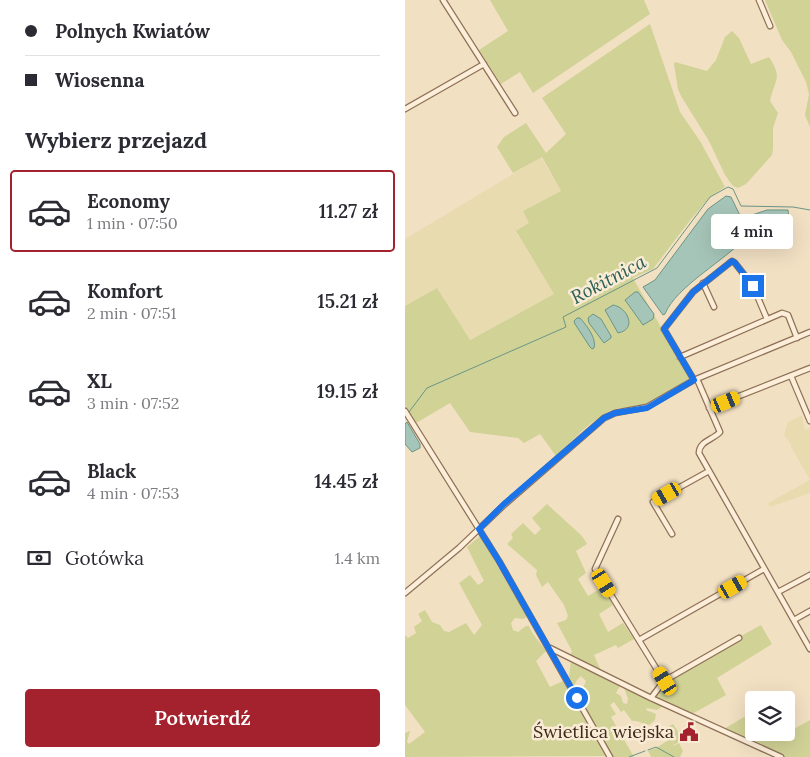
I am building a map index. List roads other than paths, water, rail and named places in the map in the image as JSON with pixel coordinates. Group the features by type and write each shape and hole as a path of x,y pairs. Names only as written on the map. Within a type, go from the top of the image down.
{"street":[{"path":"443,0 515,113"},
{"path":"759,0 770,26"},
{"path":"405,109 483,64"},
{"path":"767,319 753,286 732,261 693,292 664,329 695,379 720,432 702,444 699,448 699,453 810,649"},
{"path":"703,283 714,307"},
{"path":"680,357 782,313 788,316 797,338"},
{"path":"405,593 604,418 615,413 647,408 695,379 810,332"},
{"path":"709,408 810,368"},
{"path":"791,376 810,421"},
{"path":"405,411 479,529 610,757"},
{"path":"672,534 653,502 709,471"},
{"path":"619,519 595,569 665,681"},
{"path":"639,640 764,569"},
{"path":"778,592 810,575"},
{"path":"794,620 810,611"},
{"path":"651,698 665,681 739,638"},
{"path":"549,648 651,698 781,757"}],"waterway":[{"name":"Rokitnica","path":"409,412 427,388 566,327 563,317 657,268 710,197 728,187 733,189 741,206 793,207 810,210"},
{"path":"648,750 656,747 674,757"},
{"path":"629,757 645,751"}],"place":[{"name":"Świetlica wiejska","path":"689,732"}]}
